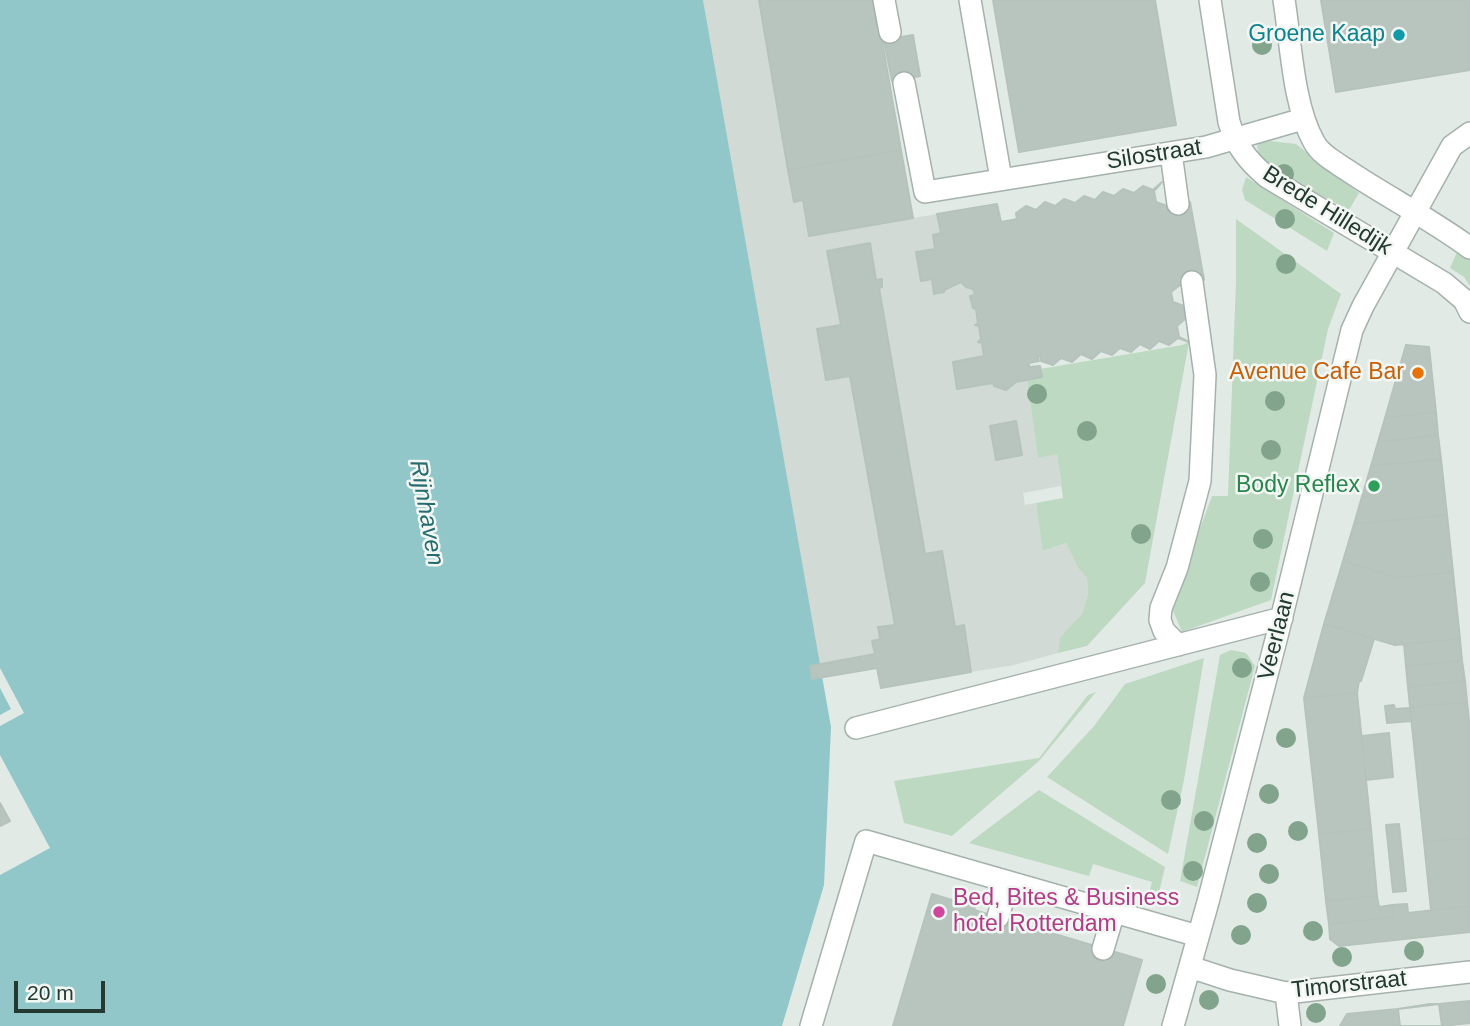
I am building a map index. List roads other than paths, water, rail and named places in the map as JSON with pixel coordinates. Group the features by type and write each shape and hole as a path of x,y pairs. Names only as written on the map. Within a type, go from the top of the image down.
{"street":[{"path":"884,0 890,32"},
{"path":"970,0 1002,178"},
{"name":"Brede Hilledijk","path":"1210,0 1229,122 1234,138 1248,161 1267,177 1444,284 1464,300 1470,312"},
{"name":"Brede Hilledijk","path":"1284,0 1303,119 1315,145 1327,157 1470,248"},
{"name":"Silostraat","path":"904,83 925,192 1206,147 1303,119"},
{"name":"Veerlaan","path":"1173,1026 1282,618 1350,338 1363,306 1452,146 1470,134"},
{"path":"1171,153 1178,204"},
{"path":"1178,645 1164,631 1160,620 1161,608 1177,568 1200,481 1205,374 1192,282"},
{"path":"856,728 1282,618"},
{"path":"811,1026 866,841 1198,936"},
{"path":"998,917 1008,883"},
{"path":"1103,949 1114,912"},
{"name":"Timorstraat","path":"1190,967 1261,989 1286,993 1470,972"},
{"path":"1286,993 1290,1026"}],"water":[{"name":"Rijnhaven","path":"0,0 703,0 831,727 824,885 782,1026 0,1026"}],"place":[{"name":"Groene Kaap","path":"1399,35"},
{"name":"Avenue Cafe Bar","path":"1418,373"},
{"name":"Body Reflex","path":"1374,486"},
{"name":"Bed, Bites & Business hotel Rotterdam","path":"939,912"}]}
